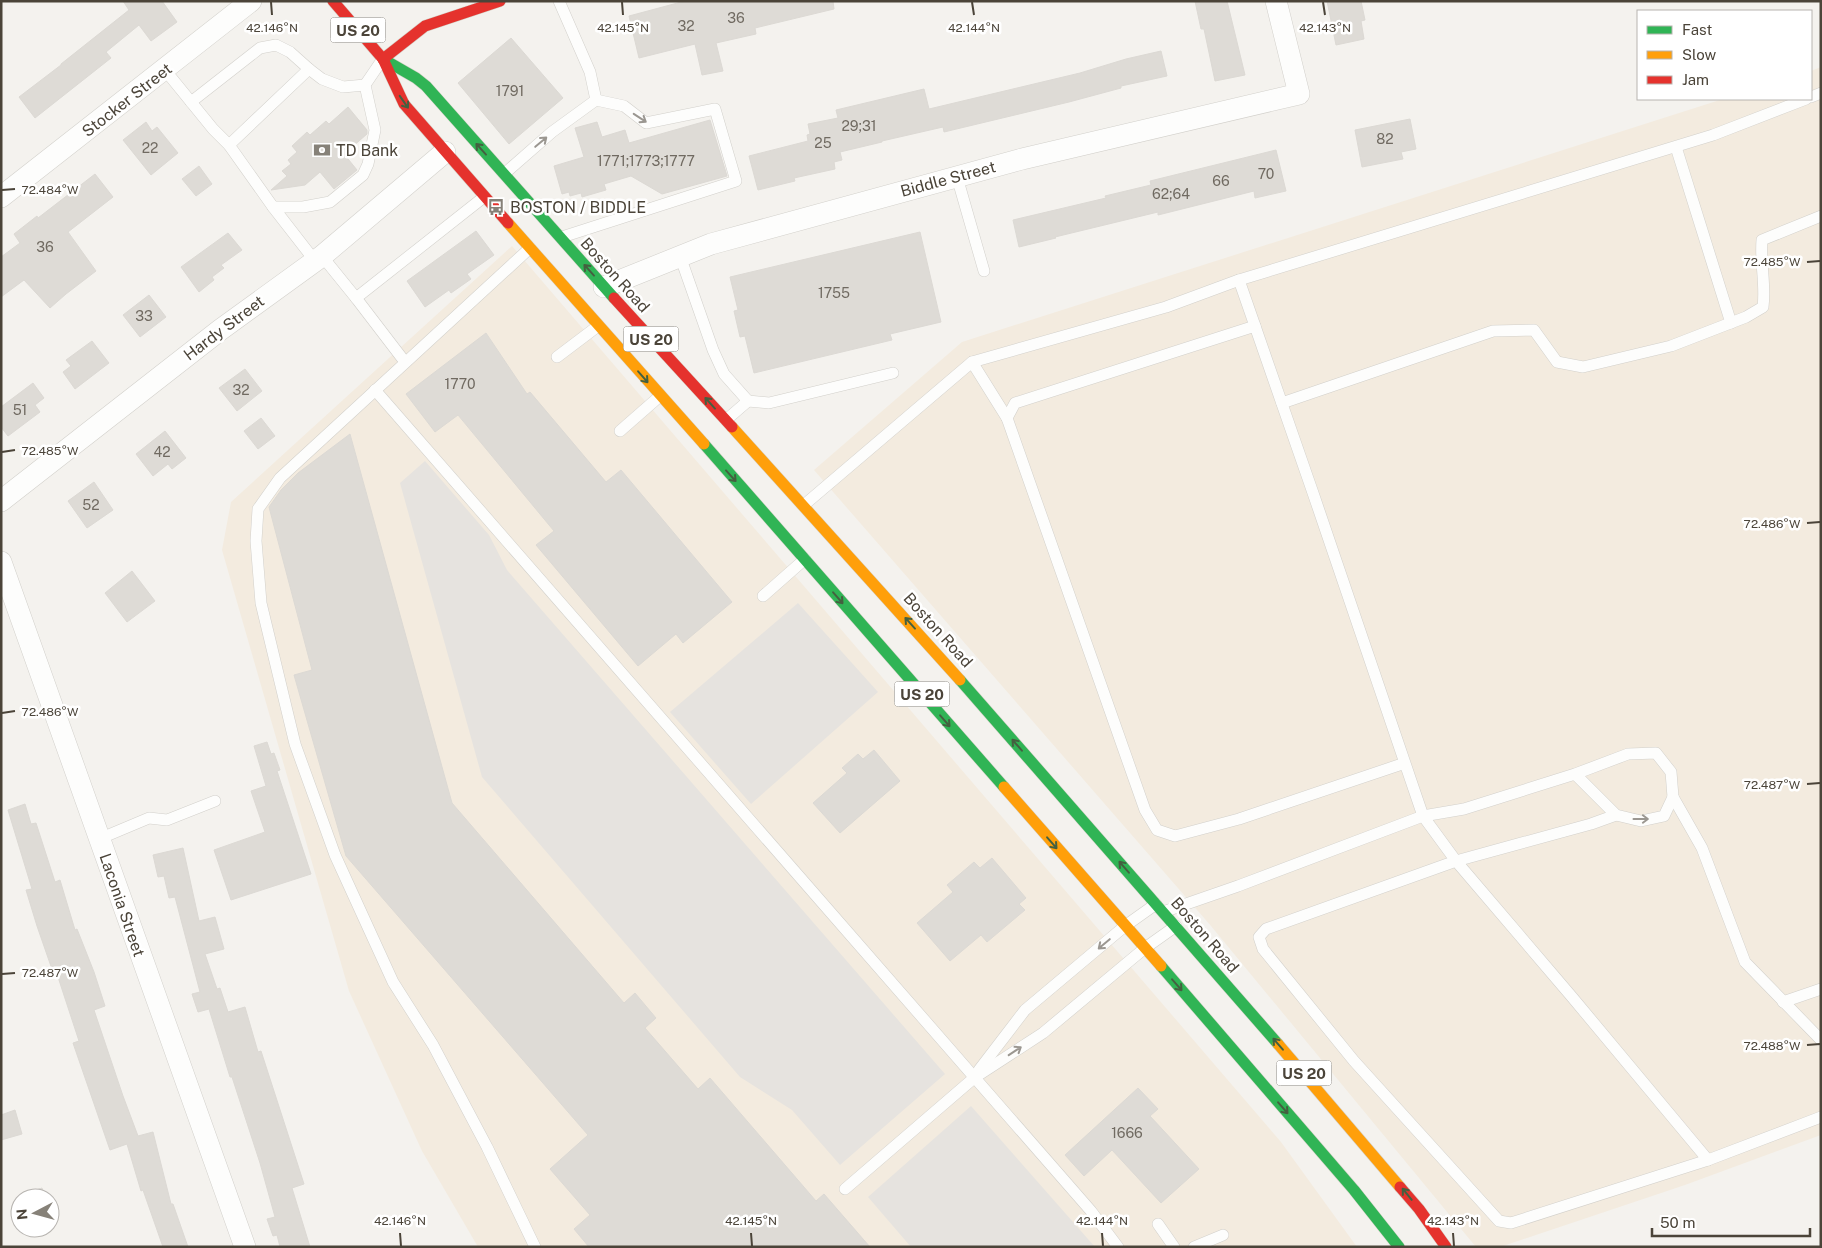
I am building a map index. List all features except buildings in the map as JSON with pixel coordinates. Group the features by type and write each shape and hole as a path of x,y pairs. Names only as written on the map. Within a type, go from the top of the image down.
{"main road":[{"name":"Boston Road","path":"333,1 382,59 396,92 404,104 445,152 805,559 1145,948 1348,1182 1399,1247"},
{"path":"382,59 425,26 454,14 500,1"},
{"name":"Boston Road","path":"382,59 416,78 426,86 604,287 934,649 1389,1172 1446,1247"}],"street":[{"name":"Biddle Street","path":"604,287 711,244 1022,159 1299,94 1276,1"},
{"name":"Stocker Street","path":"1,197 165,70 240,5"},
{"name":"Hardy Street","path":"1,501 220,330 318,258 445,152"},
{"name":"Laconia Street","path":"1,562 245,1247"}],"lane":[{"path":"559,1 590,72 596,100"},
{"path":"191,102 260,48 276,45 290,52 309,70 322,78 343,87 365,85"},
{"path":"273,207 303,207 330,202 363,175 368,164 375,130 365,85 382,59"},
{"path":"165,70 229,146 273,207 356,298 405,362"},
{"path":"229,146 309,70"},
{"path":"504,174 552,132 596,100 624,106 646,122 715,109 736,181 560,238"},
{"path":"804,505 972,362 1166,307 1239,280 1676,147 1720,133 1803,100"},
{"path":"1676,147 1731,323"},
{"path":"958,176 984,271"},
{"path":"356,298 484,196"},
{"path":"1282,403 1493,331 1534,330 1557,362 1583,368 1671,346 1731,323 1763,307 1765,294 1761,254 1762,240 1821,216"},
{"path":"530,248 280,478 258,509 256,541 261,603 295,744 335,855 393,982 432,1045 487,1147 535,1247"},
{"path":"680,256 713,350 724,374 748,401 769,403 893,373"},
{"path":"1239,280 1423,816 1456,861 1708,1160"},
{"path":"557,357 598,326"},
{"path":"1007,418 1015,403 1255,326"},
{"path":"972,362 1007,418 1145,810 1157,830 1175,836 1239,819 1406,763"},
{"path":"374,390 1091,1211 1118,1247"},
{"path":"620,431 660,396"},
{"path":"726,420 748,401"},
{"path":"763,596 805,559"},
{"path":"974,1078 1025,1010 1125,926 1160,908 1238,886 1423,816 1464,809 1575,774 1628,754 1656,753 1671,772 1673,797 1702,848 1745,962 1821,1040"},
{"path":"1575,774 1616,815 1641,821 1664,816 1673,797"},
{"path":"99,839 149,818 167,820 215,802"},
{"path":"1616,815 1591,824 1456,861 1266,930 1259,937 1262,949 1354,1061 1499,1221 1511,1223 1708,1160 1821,1117"},
{"path":"845,1189 974,1078 1042,1033 1145,948 1176,926"},
{"path":"1783,1002 1821,989"},
{"path":"1158,1224 1174,1247"},
{"path":"1194,1247 1223,1235"}],"shaded area":[{"path":"1821,67 1821,1135 1685,1185 1500,1247 1476,1247 1211,926 814,470 962,342 1720,100 1812,100 1812,71"},
{"path":"512,246 1281,1142 1357,1247 478,1247 422,1151 349,991 222,550 231,502"},
{"path":"425,461 489,535 507,570 945,1074 840,1165 792,1110 740,1077 482,777 400,483"},
{"path":"798,603 878,692 751,804 670,712"},
{"path":"971,1106 1095,1247 911,1247 868,1197"}],"traffic: fast":[{"path":"383,59 426,86 614,298"},
{"path":"704,444 1004,787"},
{"path":"960,680 1278,1044"},
{"path":"1161,966 1354,1190 1399,1247"}],"traffic: slow":[{"path":"508,223 704,444"},
{"path":"732,427 960,680"},
{"path":"1004,787 1161,966"},
{"path":"1278,1044 1400,1187"}],"traffic: jam":[{"path":"333,1 383,59 404,104 508,223"},
{"path":"383,59 425,26 500,1"},
{"path":"614,298 732,427"},
{"path":"1400,1187 1419,1209 1446,1247"}],"place":[{"name":"TD Bank","path":"322,150"},
{"name":"BOSTON / BIDDLE","path":"496,207"}]}
